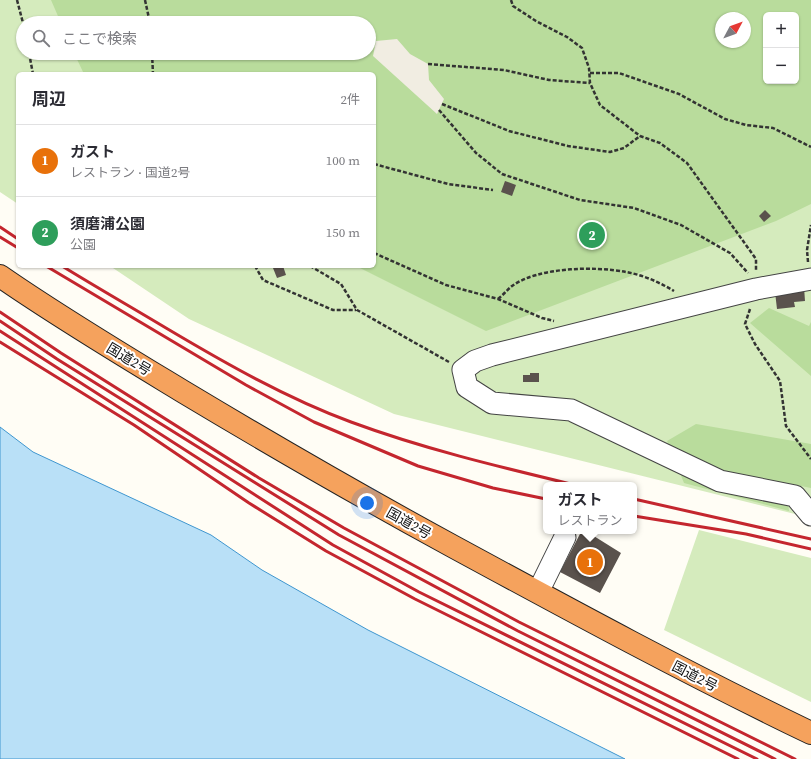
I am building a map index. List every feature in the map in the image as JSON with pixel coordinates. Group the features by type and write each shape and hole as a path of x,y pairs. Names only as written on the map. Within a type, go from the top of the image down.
{"highway":[{"name":"国道2号","path":"0,276 113,349 267,442 378,505 727,693 811,733"}],"lane":[{"path":"810,279 756,289 492,355 475,361 464,370 468,387 492,403 570,410 720,481 795,496 811,515"},
{"path":"538,592 566,537"}],"path":[{"path":"17,0 21,16"},
{"path":"145,0 148,16"},
{"path":"511,0 513,6 536,21 567,37 582,48 590,73 590,84 600,106 640,136 660,143 687,163 756,260"},
{"path":"30,60 33,72"},
{"path":"152,60 153,72"},
{"path":"428,64 504,70 549,80 590,84"},
{"path":"590,73 619,73 679,94 725,119 746,125 773,128 811,147"},
{"path":"442,104 509,131 568,146 610,152 624,148 640,136"},
{"path":"439,110 476,154 502,174 580,200 634,208 681,225 730,253 746,270 756,289 746,324 755,344 780,381 786,426 811,459"},
{"path":"376,165 448,184 494,190"},
{"path":"810,279 807,250 811,225"},
{"path":"376,254 446,285 498,299 542,318 556,322"},
{"path":"256,268 263,280 333,310 356,310 464,370"},
{"path":"313,268 341,284 356,310"},
{"path":"498,299 513,286 539,274 565,270 592,270 626,272 658,282 685,296 695,305"}],"green space":[{"path":"0,0 811,0 811,518 394,414 189,319 113,268 376,268 376,72 16,72 16,203 0,192"},
{"path":"51,0 811,0 811,204 776,221 486,331 360,268 376,268 376,72 83,72 77,60 376,60 376,16 58,16"},
{"path":"769,308 809,326 811,322 811,376 750,323"},
{"path":"696,424 811,444 811,488 786,483 789,511 684,483 667,441"},
{"path":"699,530 811,558 811,702 664,630"}],"shaded area":[{"path":"397,39 410,54 428,64 429,80 444,99 437,114 376,59 376,41"}],"water":[{"path":"0,427 33,452 211,535 262,570 368,630 625,759 0,759"}],"building":[{"path":"505,181 516,185 512,196 501,192"},
{"path":"765,210 771,216 764,222 759,216"},
{"path":"273,268 284,268 286,275 277,278"},
{"path":"804,287 805,301 794,302 795,307 777,309 775,292"},
{"path":"530,373 539,373 539,382 523,382 523,375 530,375"},
{"path":"580,534 588,536 591,534 621,553 600,593 560,572"}],"railway":[{"path":"0,227 16,238"},
{"path":"0,237 16,247"},
{"path":"49,268 246,385 314,422 418,466 493,488 543,498"},
{"path":"65,268 233,367 279,391 327,413 406,441 563,482"},
{"path":"0,312 61,353 259,478 344,528 519,622 795,759"},
{"path":"0,321 57,359 339,535 518,631 775,759"},
{"path":"0,331 333,545 419,592 757,759"},
{"path":"0,342 134,425 249,503 326,551 415,599 738,759"},
{"path":"637,500 811,539"},
{"path":"637,516 746,534 811,549"}],"place":[{"name":"須磨浦公園","path":"592,235"},
{"name":"ガスト","path":"590,562"}]}
